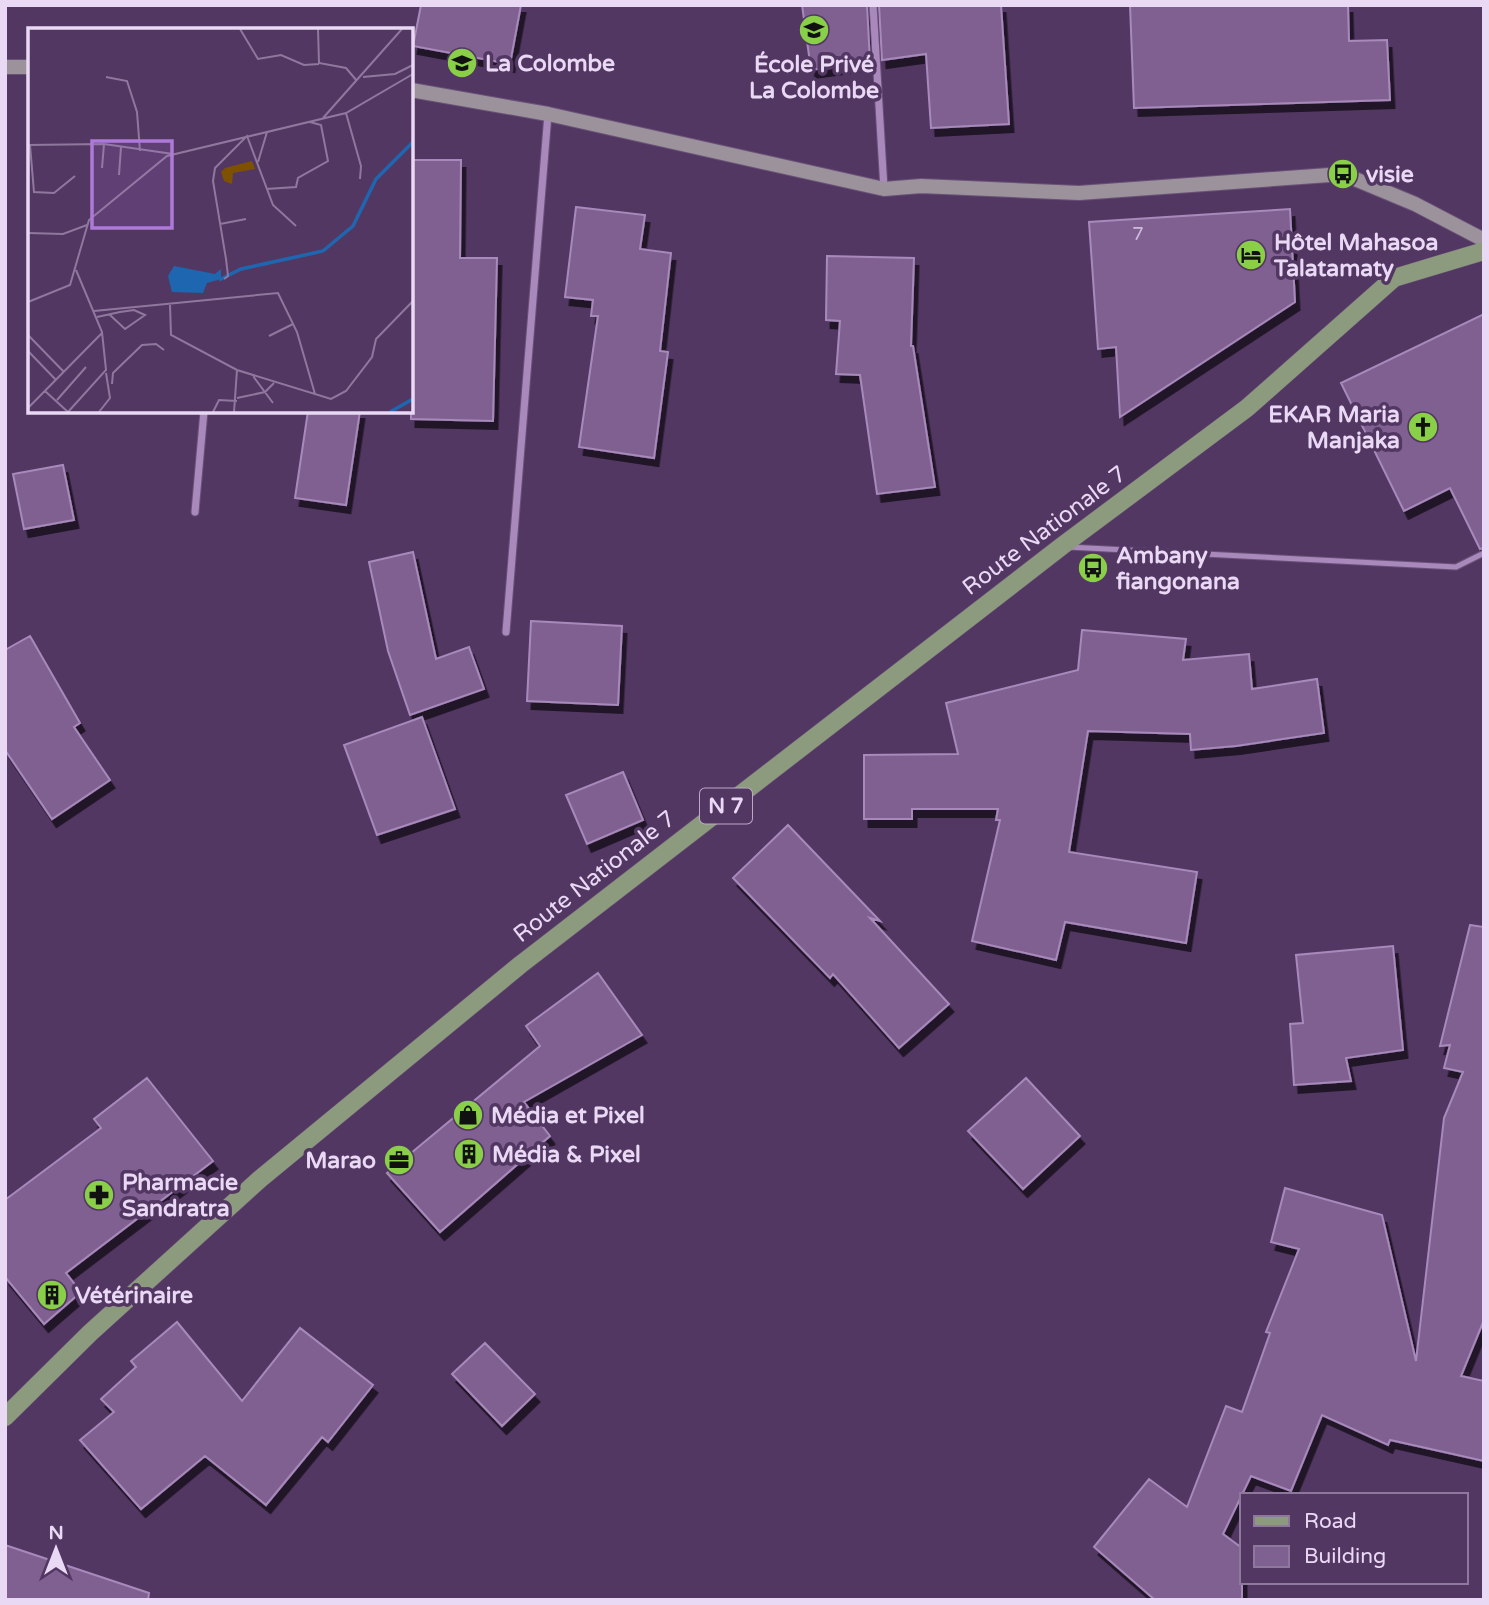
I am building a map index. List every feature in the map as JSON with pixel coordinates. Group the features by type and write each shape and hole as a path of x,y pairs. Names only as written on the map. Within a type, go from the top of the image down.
{"main road":[{"name":"Route Nationale 7","path":"5,1417 90,1333 270,1170 520,965 1062,546 1247,408 1394,278 1484,251"}],"street":[{"path":"873,5 884,189"},
{"path":"5,67 28,67"},
{"path":"413,90 548,114 884,189 921,186 1079,193 1343,174 1415,204 1484,240"},
{"path":"506,632 548,114"},
{"path":"195,512 204,413"}],"lane":[{"path":"1062,546 1456,567 1484,553"}],"building":[{"path":"421,5 521,5 510,64 413,46"},
{"path":"802,5 867,5 870,62 811,70"},
{"path":"879,5 1001,5 1009,124 931,128 926,54 882,60"},
{"path":"1130,5 1348,5 1349,41 1387,40 1390,100 1134,108"},
{"path":"413,160 461,160 460,258 497,258 493,421 411,419"},
{"path":"576,207 645,215 640,249 671,253 660,351 668,352 654,458 579,447 598,316 591,316 593,300 565,297"},
{"path":"1290,209 1295,302 1120,417 1116,347 1098,349 1089,222"},
{"path":"827,256 914,258 911,346 935,487 877,494 860,375 836,374 840,321 826,320"},
{"name":"EKAR Maria Manjaka","path":"1484,314 1484,548 1480,549 1450,488 1404,511 1341,383"},
{"path":"308,413 360,413 346,505 295,498"},
{"path":"63,465 74,520 24,529 13,474"},
{"path":"413,552 436,659 469,647 484,689 410,715 388,651 369,562"},
{"path":"531,621 622,626 618,705 527,701"},
{"path":"1082,630 1186,639 1183,660 1249,654 1252,689 1317,679 1324,733 1191,750 1190,734 1088,731 1069,852 1197,872 1186,943 1065,922 1056,960 972,941 1000,820 996,820 998,809 912,809 912,819 864,819 864,755 958,754 946,703 1078,670"},
{"path":"30,636 80,723 74,727 110,780 52,819 5,750 5,650"},
{"path":"422,717 455,809 377,835 344,745"},
{"path":"623,772 643,820 587,844 566,795"},
{"path":"788,825 880,921 870,918 949,1004 899,1048 833,974 830,978 733,878"},
{"path":"1470,925 1484,927 1484,1320 1461,1376 1484,1381 1484,1461 1390,1440 1388,1445 1322,1415 1291,1491 1251,1476 1243,1493 1240,1493 1240,1499 1223,1534 1240,1547 1242,1600 1155,1600 1094,1547 1149,1479 1187,1507 1226,1406 1242,1412 1270,1333 1266,1332 1299,1249 1271,1242 1285,1188 1382,1215 1416,1361 1444,1118 1463,1072 1444,1068 1450,1045 1440,1046"},
{"path":"1393,946 1403,1050 1346,1058 1351,1081 1294,1085 1290,1024 1303,1023 1296,955"},
{"path":"598,973 642,1035 524,1102 550,1136 440,1232 387,1173 540,1046 526,1026"},
{"path":"147,1078 213,1161 66,1273 81,1292 44,1324 5,1277 5,1200 101,1128 94,1119"},
{"path":"1026,1078 1080,1136 1023,1189 968,1131"},
{"path":"177,1322 242,1401 300,1328 373,1385 328,1442 322,1437 266,1505 205,1456 141,1509 80,1440 114,1412 101,1399 136,1367 131,1361"},
{"path":"485,1343 535,1394 502,1426 452,1374"},
{"path":"5,1545 149,1593 148,1600 5,1600"}],"place":[{"name":"École Privé La Colombe","path":"814,30"},
{"name":"La Colombe","path":"462,63"},
{"name":"visie","path":"1343,174"},
{"name":"Hôtel Mahasoa Talatamaty","path":"1251,255"},
{"name":"EKAR Maria Manjaka","path":"1423,427"},
{"name":"Ambany fiangonana","path":"1093,568"},
{"name":"Média et Pixel","path":"468,1115"},
{"name":"Média & Pixel","path":"469,1154"},
{"name":"Marao","path":"399,1160"},
{"name":"Pharmacie Sandratra","path":"99,1195"},
{"name":"Vétérinaire","path":"52,1295"}]}
